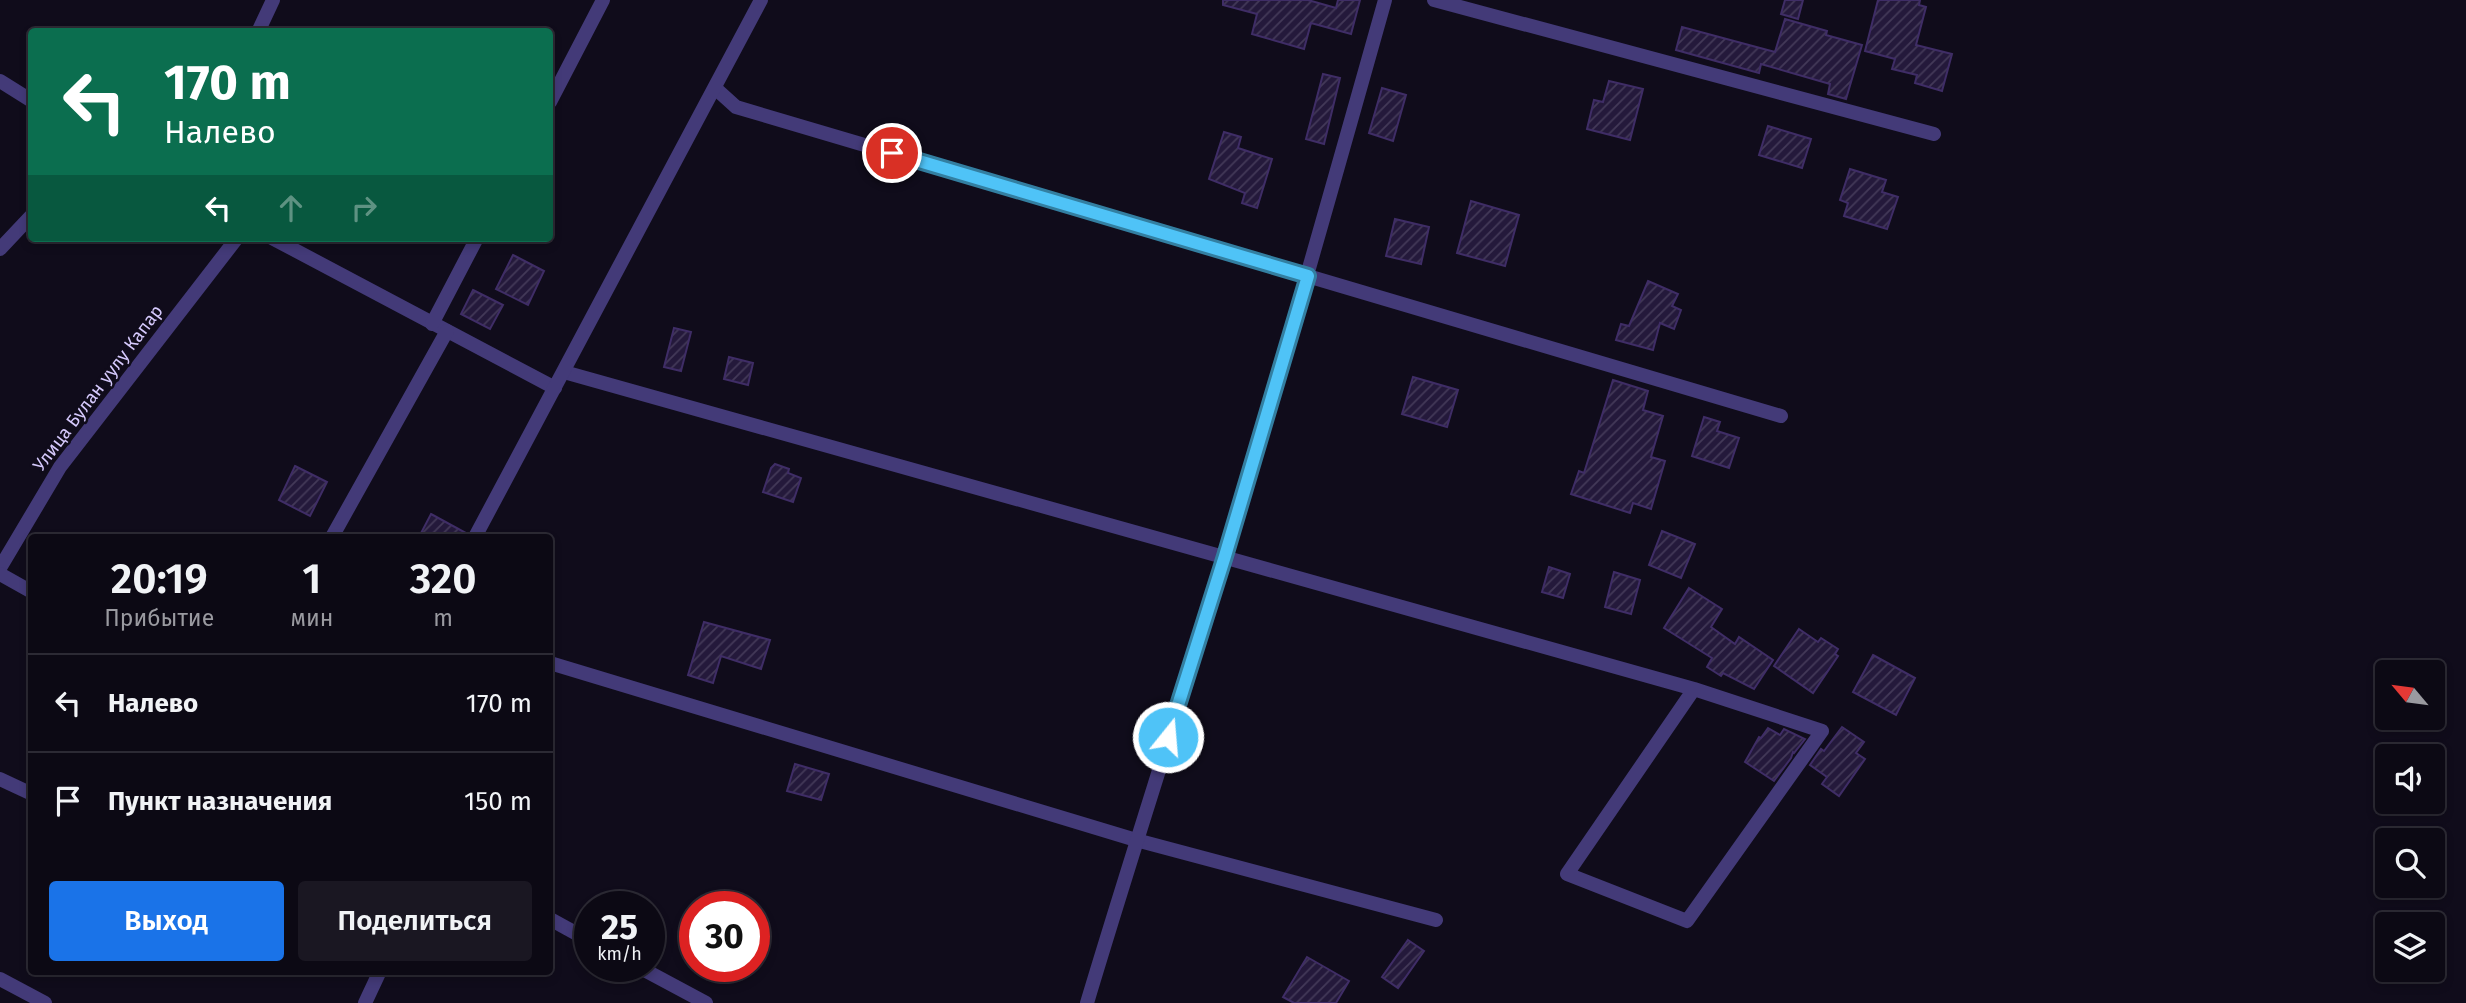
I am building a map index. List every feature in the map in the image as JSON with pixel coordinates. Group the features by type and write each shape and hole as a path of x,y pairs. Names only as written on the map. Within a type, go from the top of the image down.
{"street":[{"path":"260,28 273,0"},
{"path":"553,96 603,0"},
{"path":"477,534 761,0"},
{"path":"1087,1003 1225,556 1308,276 1385,0"},
{"path":"1434,0 1934,134"},
{"path":"0,81 28,98"},
{"path":"715,88 736,107 1781,416"},
{"path":"0,249 28,219"},
{"name":"Улица Булан уулу Капар","path":"0,568 60,467 234,242"},
{"path":"279,242 555,388"},
{"path":"432,324 475,242"},
{"path":"334,534 447,331"},
{"path":"564,372 1225,556 1693,690 1822,731 1688,921 1567,874 1693,690"},
{"path":"0,574 28,590"},
{"path":"553,664 1136,840 1436,920"},
{"path":"0,779 28,792"},
{"path":"553,921 574,932"},
{"path":"365,1003 378,975"},
{"path":"0,979 46,1003"},
{"path":"665,981 706,1003"}],"building":[{"path":"1223,0 1308,0 1336,8 1338,0 1360,0 1351,34 1311,23 1304,49 1252,34 1257,14 1223,5"},
{"path":"1785,0 1803,0 1798,19 1781,14"},
{"path":"1878,0 1920,0 1919,5 1926,7 1916,45 1952,54 1942,91 1915,83 1917,75 1892,69 1895,59 1865,51"},
{"path":"1785,19 1862,45 1846,99 1828,94 1830,84 1761,64 1759,73 1676,50 1682,27 1775,52"},
{"path":"1323,74 1340,78 1324,144 1306,139"},
{"path":"1609,81 1643,89 1630,140 1587,129 1594,100 1603,102"},
{"path":"1382,88 1406,95 1393,141 1369,133"},
{"path":"1768,126 1811,139 1802,168 1759,155"},
{"path":"1224,132 1241,137 1238,148 1272,159 1257,208 1242,203 1245,193 1209,179"},
{"path":"1850,169 1886,180 1882,192 1898,197 1887,229 1844,216 1848,203 1840,200"},
{"path":"1471,201 1519,215 1505,266 1457,253"},
{"path":"1395,219 1429,227 1421,264 1386,256"},
{"path":"513,255 544,271 528,305 496,289"},
{"path":"1648,281 1678,294 1672,306 1681,310 1674,329 1660,323 1653,350 1616,340 1621,324 1629,326"},
{"path":"473,290 503,305 490,329 461,314"},
{"path":"674,328 691,332 681,371 664,367"},
{"path":"729,357 753,363 748,385 724,379"},
{"path":"1413,377 1458,390 1447,427 1402,414"},
{"path":"1613,380 1648,391 1643,410 1663,416 1651,457 1665,461 1651,509 1633,503 1630,513 1571,494 1579,471 1584,473"},
{"path":"1704,417 1720,422 1717,431 1739,438 1729,468 1692,456"},
{"path":"775,464 789,469 788,473 801,478 793,502 763,492 771,468"},
{"path":"295,466 327,482 310,516 279,500"},
{"path":"431,514 466,533 466,534 421,534"},
{"path":"1662,531 1695,544 1681,578 1649,565"},
{"path":"1549,567 1570,574 1563,598 1542,592"},
{"path":"1614,572 1640,580 1631,614 1605,607"},
{"path":"1689,588 1722,609 1711,627 1735,644 1739,637 1773,660 1754,689 1723,673 1721,676 1707,667 1712,658 1664,628"},
{"path":"704,622 770,640 761,669 721,656 713,683 688,675"},
{"path":"1799,629 1818,642 1821,638 1838,649 1835,654 1838,656 1813,693 1774,666"},
{"path":"1873,655 1915,678 1896,715 1853,692"},
{"path":"1842,727 1864,742 1856,753 1865,759 1839,796 1822,784 1827,777 1810,765"},
{"path":"1768,728 1780,735 1784,729 1805,739 1774,781 1745,762 1759,737 1761,738"},
{"path":"795,764 829,774 821,800 787,791"},
{"path":"1408,940 1424,951 1398,988 1382,977"},
{"path":"1307,957 1349,981 1336,1003 1294,1003 1283,997"}],"route":[{"path":"892,153 1308,276 1168,737"}]}
